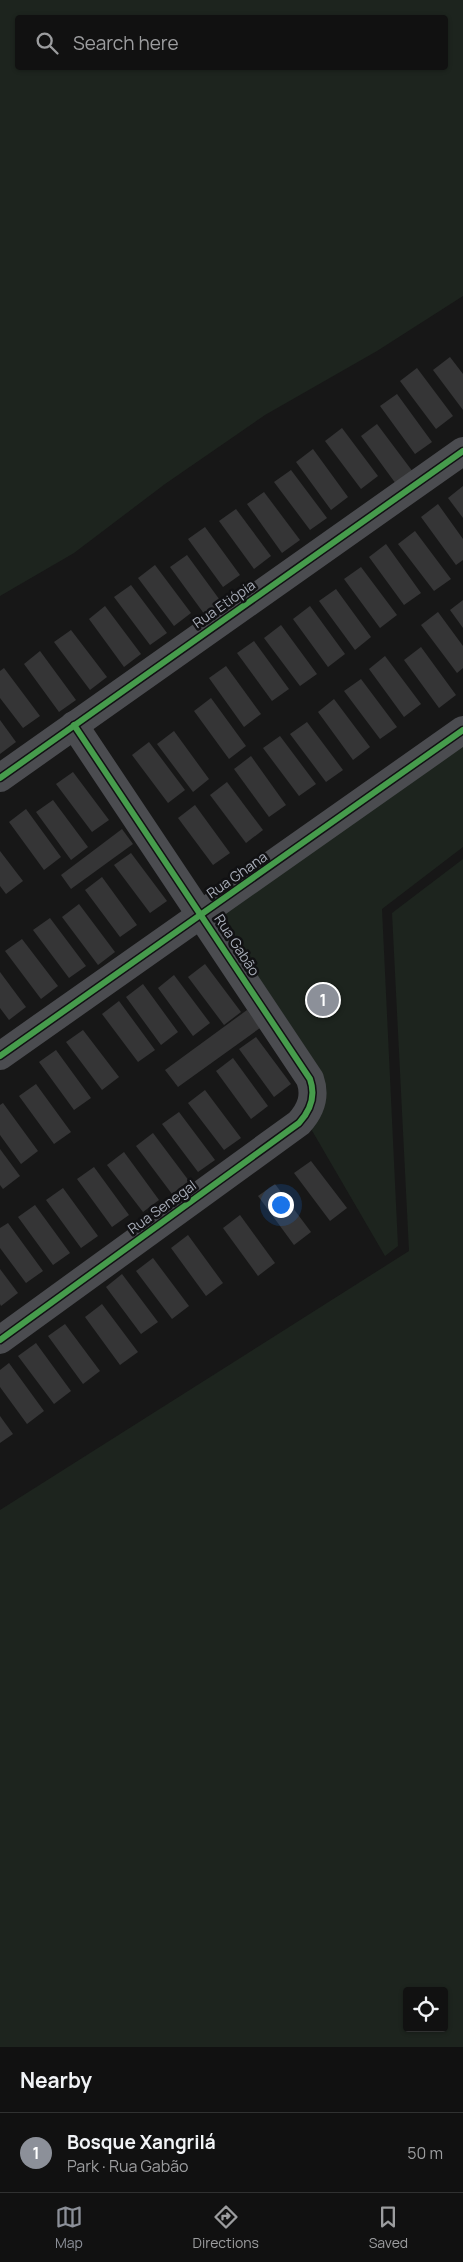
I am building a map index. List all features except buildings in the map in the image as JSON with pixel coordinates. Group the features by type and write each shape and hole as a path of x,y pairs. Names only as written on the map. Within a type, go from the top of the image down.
{"street":[{"name":"Rua Etiópia","path":"0,778 463,451"},
{"name":"Rua Gabão","path":"74,725 310,1079"},
{"name":"Rua Ghana","path":"0,1056 463,730"},
{"name":"Rua Senegal","path":"0,1340 299,1123 305,1116 313,1098 313,1088 310,1079"}],"shaded area":[{"path":"0,0 463,0 463,296 377,351 265,415 165,484 74,553 0,596"},
{"path":"463,736 463,847 382,909 398,1246 385,1256 307,1122 314,1112 204,916"},
{"path":"463,859 463,2047 0,2047 0,1510 409,1251 392,913"}],"cycle path":[{"path":"0,778 463,451"},
{"path":"0,1340 299,1123 307,1113 312,1097 310,1079 74,725"},
{"path":"0,1056 463,730"}],"place":[{"name":"Bosque Xangrilá","path":"323,1000"}]}
